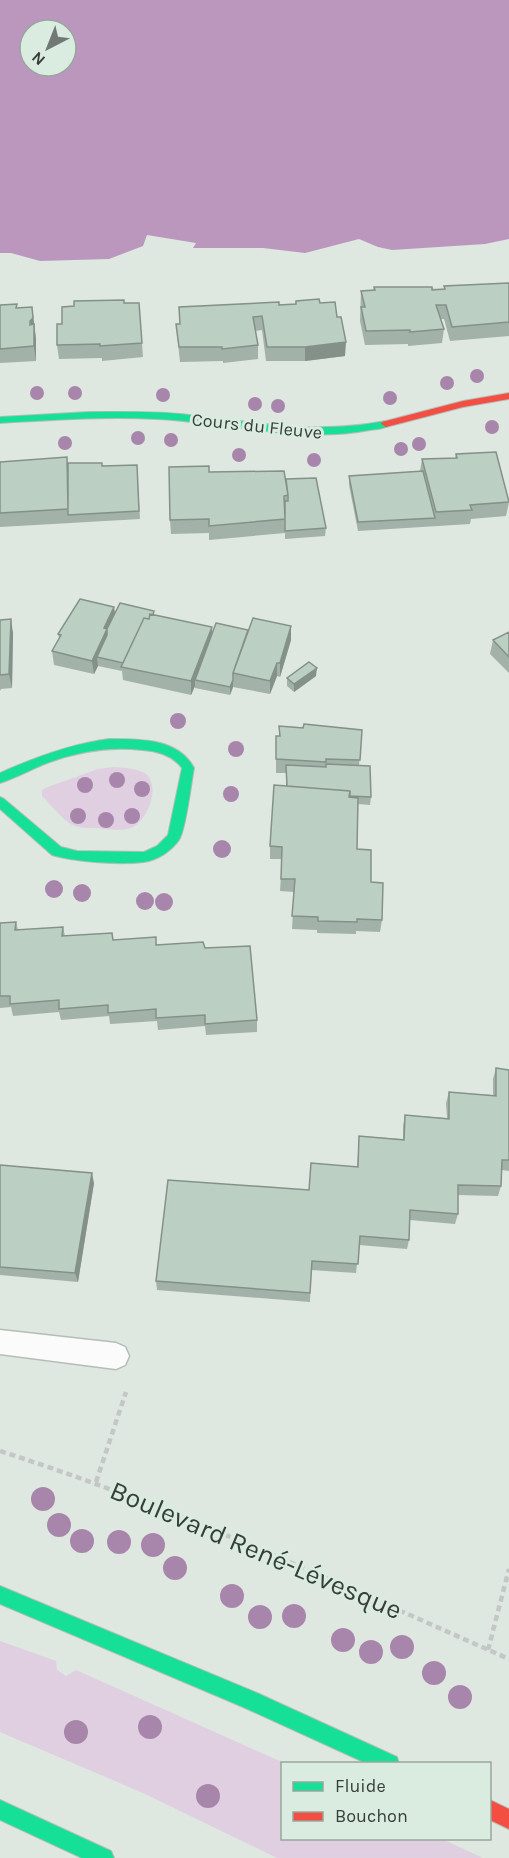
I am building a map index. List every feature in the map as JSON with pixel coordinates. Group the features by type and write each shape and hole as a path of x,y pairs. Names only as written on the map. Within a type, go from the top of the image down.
{"street":[{"name":"Cours du Fleuve","path":"0,420 131,415 182,418 296,433 327,433 376,427 462,404 509,396"},
{"path":"0,778 68,750 84,745 114,741 171,750 182,758 188,768 174,837 162,850 145,857 77,856 57,851 0,802"},
{"path":"0,1595 250,1700 386,1762"},
{"path":"0,1810 104,1858"},
{"path":"491,1811 509,1819"}],"lane":[{"path":"0,1342 116,1356"}],"path":[{"path":"96,1482 127,1390"},
{"name":"Boulevard René-Lévesque","path":"0,1451 96,1482 209,1526 509,1659"},
{"path":"488,1650 509,1569"}],"shaded area":[{"path":"0,0 509,0 509,239 485,244 392,250 359,239 305,253 263,248 193,248 196,243 147,235 143,246 109,259 40,261 11,253 0,253"},
{"path":"114,767 139,771 146,774 150,780 152,795 150,803 143,818 133,827 115,830 75,826 65,820 42,796 42,790 48,787 98,769"},
{"path":"0,1641 56,1661 57,1670 66,1676 76,1670 282,1762 281,1840 444,1840 483,1858 277,1858 143,1793 0,1732"}],"building":[{"path":"509,283 509,322 452,327 446,305 436,305 444,329 410,332 410,330 366,331 361,307 365,307 361,291 375,290 374,287 432,287 432,290 445,289 444,286"},
{"path":"319,299 320,303 335,302 337,317 341,317 346,342 305,347 267,347 262,316 253,317 258,345 222,349 222,347 179,347 176,324 180,324 179,307 279,302 279,305"},
{"path":"124,300 124,303 139,303 142,343 100,346 100,344 57,345 57,324 62,324 62,307 74,306 74,301"},
{"path":"17,304 16,308 32,307 33,318 30,325 34,324 34,346 0,349 0,305"},
{"path":"496,452 509,502 470,505 472,510 436,512 422,459 457,458 456,454"},
{"path":"67,457 68,509 0,513 0,462"},
{"path":"68,463 102,463 102,466 137,465 139,511 68,515"},
{"path":"209,466 209,472 284,471 288,495 284,496 285,519 209,526 209,519 170,520 169,467"},
{"path":"423,471 435,518 358,522 349,476"},
{"path":"316,478 326,528 285,531 285,501 288,501 286,479"},
{"path":"80,599 114,607 104,628 107,629 92,661 52,651 61,635 58,634"},
{"path":"120,603 154,611 153,615 150,614 149,619 144,618 123,663 97,657"},
{"path":"150,614 212,627 191,681 121,667 144,618 149,619"},
{"path":"253,618 291,626 280,663 277,663 270,681 233,673"},
{"path":"11,619 9,674 0,675 0,620"},
{"path":"216,623 248,630 230,687 195,680"},
{"path":"509,632 509,657 493,640"},
{"path":"309,662 317,668 294,684 287,678"},
{"path":"304,724 362,730 360,760 326,759 326,762 276,759 276,736 280,736 279,726 303,728"},
{"path":"326,764 370,766 371,797 350,796 350,791 287,786 286,765 326,767"},
{"path":"274,785 350,791 349,797 358,798 357,849 371,850 371,882 383,883 382,920 318,921 318,917 292,916 295,879 281,879 282,847 270,846"},
{"path":"16,922 15,930 63,927 62,936 112,933 113,940 156,937 156,945 203,942 205,948 250,946 257,1020 205,1024 205,1015 156,1018 156,1009 108,1013 108,1005 59,1009 59,1000 10,1004 10,996 0,996 0,923"},
{"path":"496,1068 509,1070 509,1160 502,1160 501,1186 458,1185 458,1214 410,1210 409,1240 360,1236 358,1264 312,1261 310,1293 156,1281 168,1180 309,1190 311,1163 358,1167 359,1136 404,1140 405,1115 449,1119 449,1092 496,1096"},
{"path":"0,1165 92,1173 75,1273 0,1267"}],"traffic: fast":[{"path":"0,420 134,415 178,417 307,432 358,429 386,424"},
{"path":"0,778 55,755 109,744 150,746 172,752 188,768 174,837 162,850 145,857 77,856 57,851 0,802"},
{"path":"0,1595 250,1700 386,1762"},
{"path":"0,1810 104,1858"}],"traffic: jam":[{"path":"386,424 463,404 509,396"},
{"path":"491,1810 509,1819"}]}
